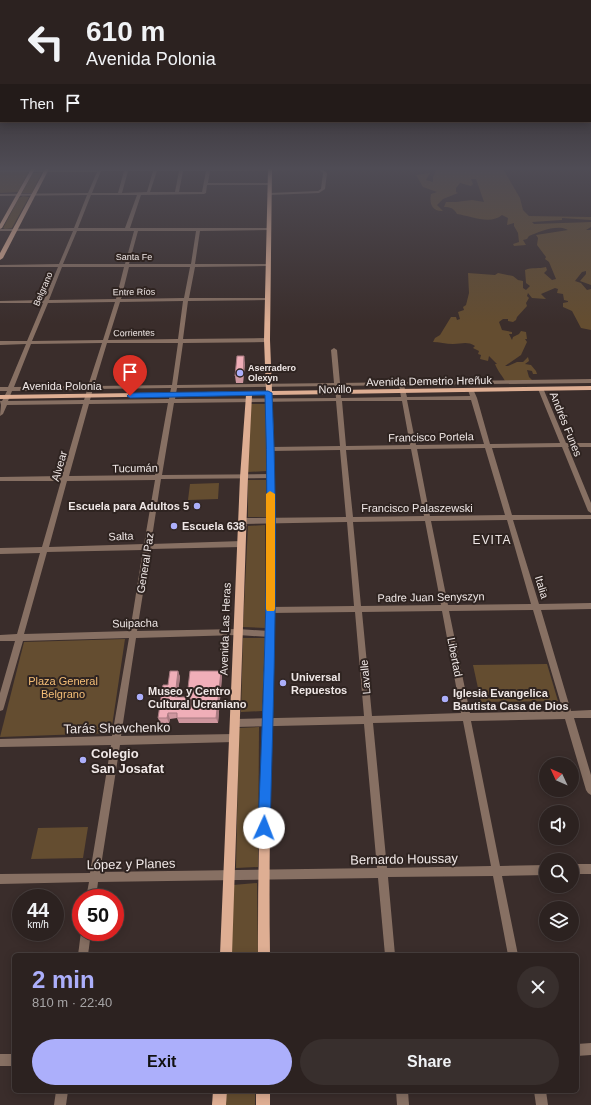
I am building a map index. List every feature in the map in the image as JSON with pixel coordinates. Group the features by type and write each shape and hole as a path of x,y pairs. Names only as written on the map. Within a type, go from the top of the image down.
{"main road":[{"path":"0,258 19,221"},
{"path":"264,953 263,874 270,634 271,449 267,340 267,265 269,221"},
{"name":"Avenida Demetrio Hreñuk","path":"268,396 339,395 403,391 472,394 541,389 591,388"},
{"name":"Avenida Polonia","path":"0,397 4,401 172,395 268,396"},
{"name":"Avenida Las Heras","path":"226,953 238,632 244,521 244,477 249,397"},
{"path":"220,1093 220,1105"},
{"path":"263,1093 263,1105"}],"street":[{"name":"Belgrano","path":"0,414 4,401 11,389 80,221"},
{"path":"127,230 130,221"},
{"path":"0,229 269,229"},
{"name":"General Paz","path":"92,889 186,300 194,265 198,229"},
{"name":"Alvear","path":"0,707 90,389 118,300 136,230"},
{"name":"Santa Fe","path":"0,266 267,265"},
{"name":"Entre Ríos","path":"0,302 268,300"},
{"name":"Corrientes","path":"0,343 267,340"},
{"name":"Lavalle","path":"334,350 390,953"},
{"path":"0,389 90,389 172,395 268,386 338,385 403,391 591,381"},
{"name":"Andrés Funes","path":"541,389 591,511"},
{"name":"Libertad","path":"403,391 513,953"},
{"name":"Italia","path":"472,394 591,789"},
{"name":"Francisco Portela","path":"271,449 591,445"},
{"name":"Tucumán","path":"0,479 271,476"},
{"name":"Francisco Palaszewski","path":"244,521 591,517"},
{"name":"Salta","path":"0,551 242,544"},
{"name":"Padre Juan Senyszyn","path":"270,610 591,606"},
{"name":"Suipacha","path":"0,638 238,632 270,634"},
{"path":"235,723 591,714"},
{"name":"Tarás Shevchenko","path":"0,743 234,738"},
{"path":"579,869 591,869"},
{"name":"Bernardo Houssay","path":"263,874 539,870"},
{"name":"López y Planes","path":"0,879 230,876 263,874"},
{"path":"83,953 85,941"},
{"path":"579,1050 591,1049"},
{"path":"0,1060 12,1060"},
{"path":"60,1105 62,1093"},
{"path":"402,1093 403,1105"},
{"path":"540,1093 542,1105"}],"green space":[{"path":"7,221 16,221 12,228 3,228"},
{"path":"508,221 554,221 532,222 534,224 591,222 591,227 586,230 591,230 591,285 580,281 586,274 586,271 582,272 575,281 581,283 587,290 591,289 591,330 581,328 572,311 563,307 563,303 568,301 564,300 563,294 557,293 558,289 555,288 541,294 546,299 532,298 528,293 527,296 529,298 526,303 527,306 516,320 513,322 508,321 508,319 503,319 499,322 502,330 512,332 512,334 509,334 512,340 513,337 521,331 526,332 527,339 525,339 527,342 521,355 505,366 517,362 523,362 528,357 529,361 525,364 531,365 537,374 533,374 532,371 527,370 529,377 533,381 519,382 516,384 506,383 495,364 497,364 489,356 488,361 480,359 481,355 478,354 479,351 473,348 475,346 472,344 433,342 435,338 440,335 451,317 456,317 457,320 460,319 458,312 464,310 463,307 466,305 469,293 468,273 495,275 498,273 513,276 518,280 523,281 523,288 526,290 530,286 526,283 525,270 546,267 547,270 544,273 552,280 556,279 549,262 545,259 546,257 537,245 538,238 536,235 568,230 564,228 553,228 529,236 527,239 523,240 526,245 514,246 513,244 519,242 518,233 514,223 507,225"},
{"path":"251,404 267,404 267,471 247,472"},
{"path":"248,480 266,480 267,517 248,517"},
{"path":"219,483 218,499 188,500 190,484"},
{"path":"265,525 266,628 243,627 248,526"},
{"path":"243,638 265,638 262,711 241,712"},
{"name":"Plaza General Belgrano","path":"125,639 111,733 0,737 24,642"},
{"path":"547,664 558,701 481,702 473,665"},
{"path":"259,727 258,867 236,868 239,728"},
{"path":"88,827 83,858 31,859 38,828"},
{"path":"257,883 258,953 231,953 233,885"},
{"path":"226,1093 255,1093 255,1105 225,1105"}],"building":[{"path":"237,356 244,356 243,376 235,376"},
{"path":"170,671 178,671 175,697 187,697 190,671 221,671 216,718 177,718 177,713 168,713 167,718 158,718 163,685 168,685"}],"slow traffic":[{"path":"270,494 270,609"}],"place":[{"name":"Aserradero Olexyn","path":"240,373"},
{"name":"Escuela para Adultos 5","path":"197,506"},
{"name":"Escuela 638","path":"174,526"},
{"name":"Universal Repuestos","path":"283,683"},
{"name":"Museo y Centro Cultural Ucraniano","path":"140,697"},
{"name":"Iglesia Evangelica Bautista Casa de Dios","path":"445,699"},
{"name":"Colegio San Josafat","path":"83,760"}],"district":[{"name":"EVITA","path":"492,540"}],"route":[{"path":"130,396 268,393 271,449 270,634 264,828"}]}
